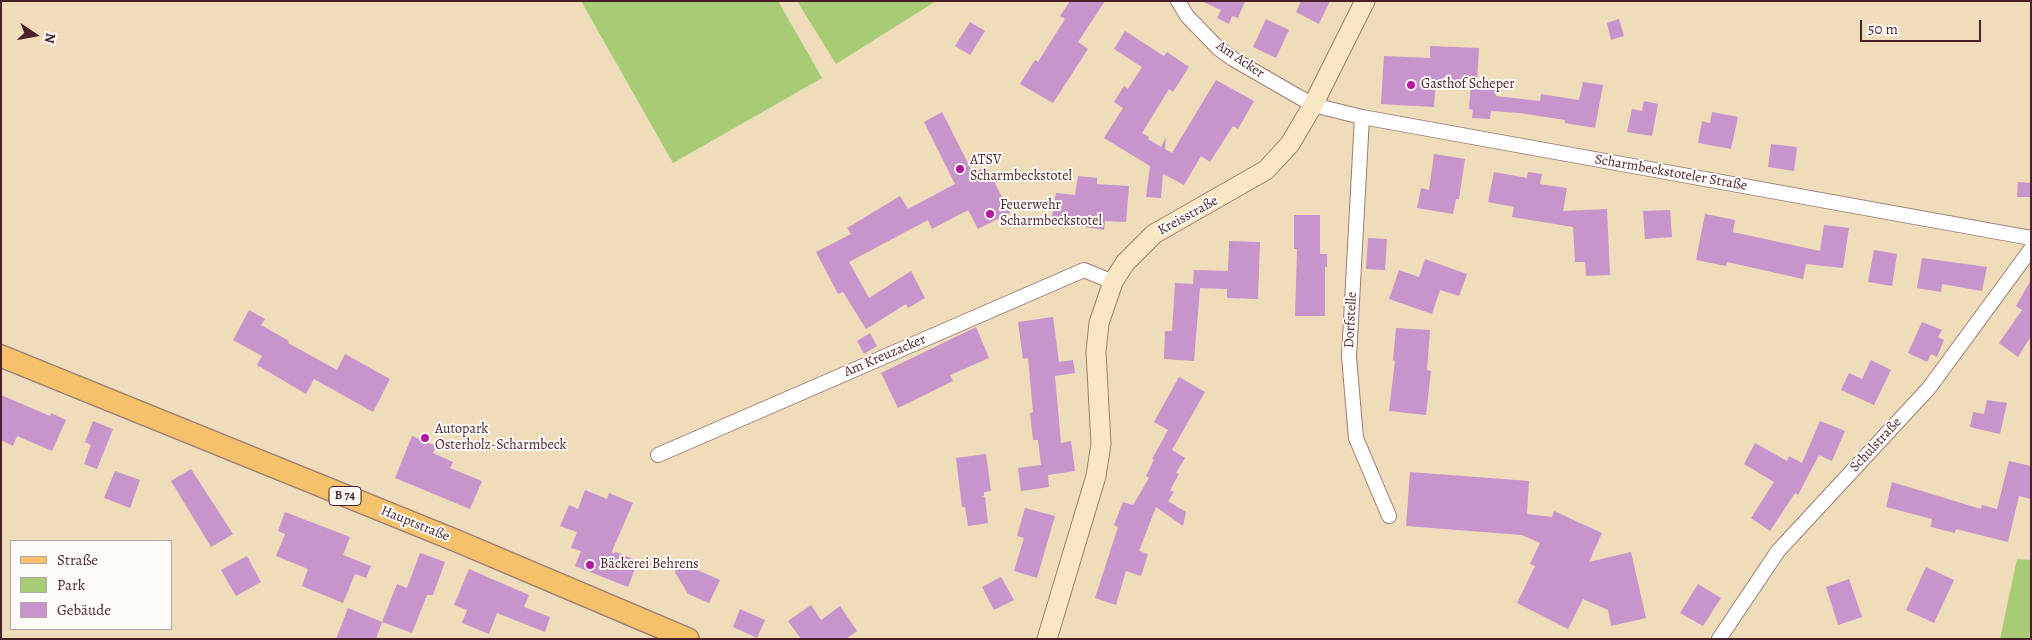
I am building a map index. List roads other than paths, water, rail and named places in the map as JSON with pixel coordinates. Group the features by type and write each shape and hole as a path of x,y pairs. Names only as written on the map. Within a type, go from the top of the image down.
{"main road":[{"name":"Hauptstraße","path":"1,356 457,541 688,639"}],"street":[{"name":"Am Acker","path":"1178,1 1187,16 1218,48 1313,104"},
{"name":"Kreisstraße","path":"1047,639 1096,476 1101,444 1096,352 1099,323 1113,282 1125,263 1154,234 1236,190 1266,170 1290,144 1313,104 1365,1"},
{"name":"Scharmbeckstoteler Straße","path":"1313,104 1362,117 2031,238"},
{"name":"Dorfstelle","path":"1362,117 1349,357 1356,438 1389,516"},
{"name":"Schulstraße","path":"1719,639 1778,551 1929,388 2031,249"},
{"name":"Am Kreuzacker","path":"658,454 1084,270 1113,282"}],"place":[{"name":"Gasthof Scheper","path":"1411,85"},
{"name":"ATSV Scharmbeckstotel","path":"960,169"},
{"name":"Feuerwehr Scharmbeckstotel","path":"990,214"},
{"name":"Autopark Osterholz-Scharmbeck","path":"425,438"},
{"name":"Bäckerei Behrens","path":"590,565"}]}
